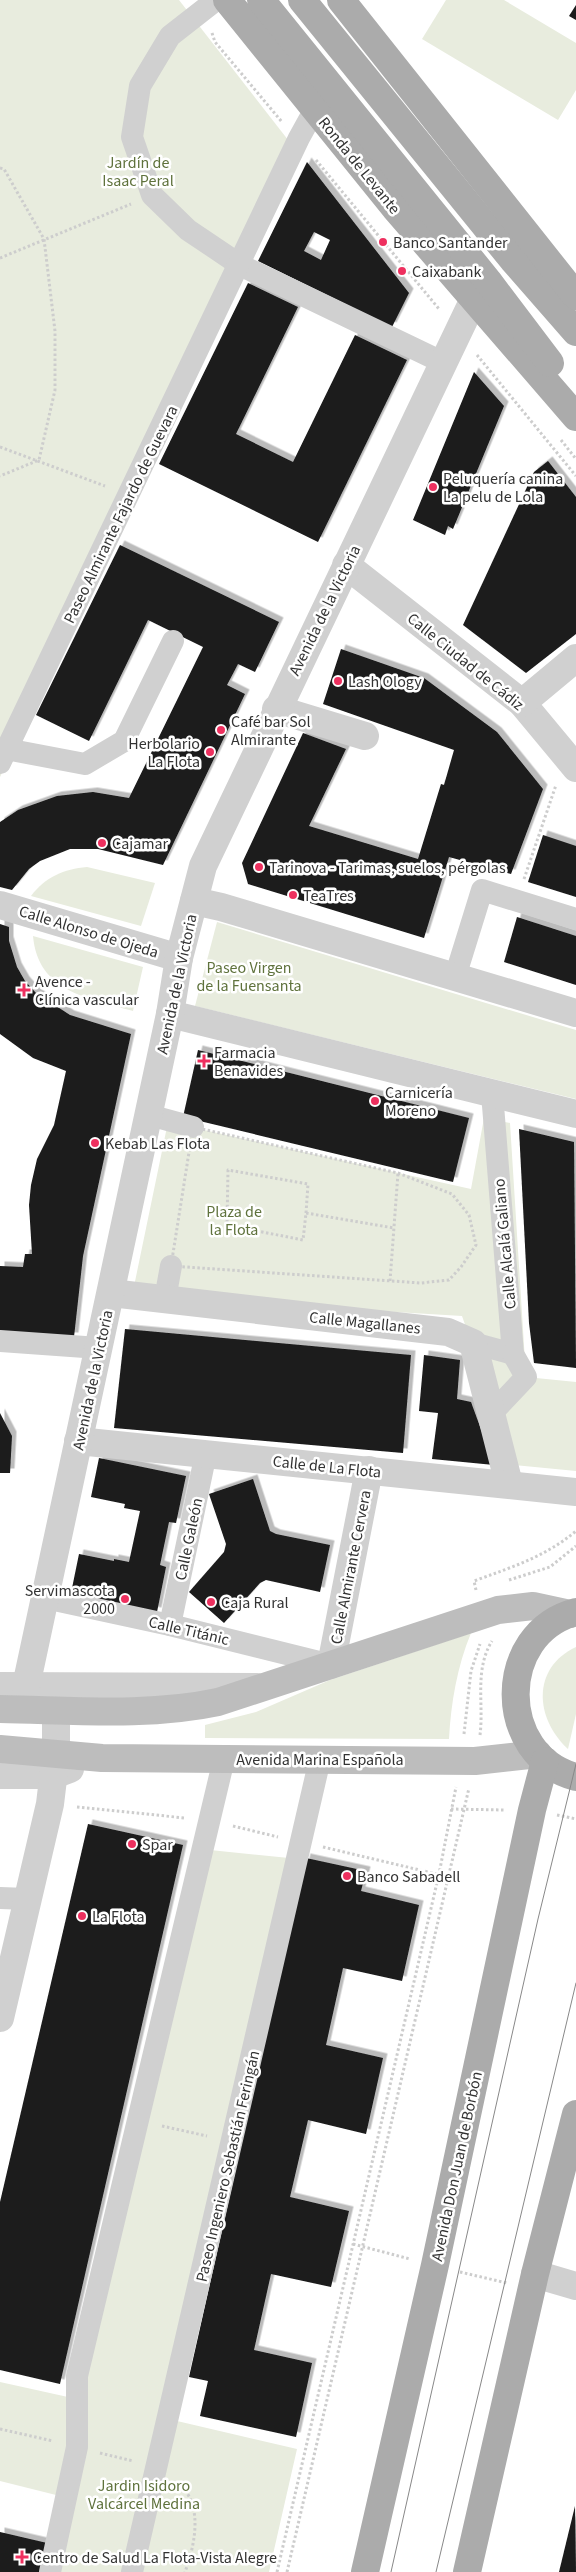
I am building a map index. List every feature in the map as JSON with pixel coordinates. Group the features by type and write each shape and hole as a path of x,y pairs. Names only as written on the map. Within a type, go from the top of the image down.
{"main road":[{"name":"Ronda de Levante","path":"227,0 473,301 576,417"},
{"name":"Ronda de Levante","path":"262,0 488,281 576,397"},
{"path":"302,0 513,260 576,332"},
{"path":"342,0 576,296"},
{"path":"0,1709 182,1708 218,1702 514,1607 533,1606 574,1611"},
{"path":"574,1611 541,1632 530,1644 517,1672 514,1703 517,1718 529,1744 560,1771 576,1778"},
{"name":"Avenida Marina Española","path":"0,1749 55,1765 102,1758 468,1760 542,1757"},
{"name":"Avenida Don Juan de Borbón","path":"365,2572 435,2265 542,1757"},
{"path":"467,2572 536,2274 576,2114"}],"street":[{"path":"216,0 170,36 140,86 132,137 152,195 188,230 240,265 444,362"},
{"name":"Paseo Almirante Fajardo de Guevara","path":"3,756 240,265 299,138 315,110"},
{"name":"Avenida de la Victoria","path":"13,1686 45,1598 170,1014 178,958 203,866 276,709 473,301"},
{"name":"Calle Ciudad de Cádiz","path":"346,566 522,703 571,762"},
{"path":"3,756 85,764 124,741 173,640"},
{"path":"522,703 576,658"},
{"path":"276,709 365,736"},
{"path":"455,976 482,890 576,919"},
{"path":"194,901 576,1013"},
{"name":"Calle Alonso de Ojeda","path":"0,905 178,958"},
{"path":"170,1014 576,1114"},
{"name":"Calle Alcalá Galiano","path":"492,1093 513,1354"},
{"path":"149,1115 193,1127"},
{"path":"166,1300 171,1266"},
{"name":"Calle Magallanes","path":"111,1293 448,1332 473,1343"},
{"path":"0,1341 99,1348"},
{"path":"473,1343 513,1354 526,1377 492,1413"},
{"path":"473,1343 509,1484"},
{"name":"Calle de La Flota","path":"78,1441 576,1492"},
{"name":"Calle Galeón","path":"170,1625 206,1454"},
{"name":"Calle Almirante Cervera","path":"331,1665 369,1470"},
{"name":"Calle Titánic","path":"45,1598 170,1625 331,1665"},
{"path":"13,1686 261,1687"},
{"path":"0,2018 50,1804 55,1765 56,1710"},
{"path":"50,2572 77,2447 77,2376 224,1759"},
{"name":"Paseo Ingeniero Sebastián Feringán","path":"132,2572 320,1759"},
{"name":"Avenida Marina Española","path":"0,1775 55,1765"},
{"path":"0,1898 27,1899"},
{"path":"536,2274 576,2286"}],"path":[{"path":"211,27 214,42 275,116 299,138 576,476"},
{"path":"0,168 4,169 44,239 54,331 55,390 39,460"},
{"path":"0,258 152,195"},
{"path":"0,447 39,460 129,496"},
{"path":"0,476 39,460"},
{"path":"517,901 571,762"},
{"path":"193,1127 398,1173 452,1194 469,1215 476,1245 461,1267 449,1280 421,1283 171,1266 193,1127"},
{"path":"228,1170 308,1184 306,1213 303,1240 227,1225 228,1170"},
{"path":"390,1281 398,1173"},
{"path":"306,1213 394,1228"},
{"path":"288,2572 449,1877 468,1760 471,1671 486,1631 474,1581 538,1557 556,1547 576,1530"},
{"path":"278,2572 439,1874 468,1760"},
{"path":"50,1804 209,1821 449,1877"},
{"path":"138,2121 232,2142"},
{"path":"0,2429 156,2466 184,2488 195,2515 193,2550 185,2572"}],"green space":[{"name":"Jardín de Isaac Peral","path":"0,0 179,0 299,154 0,777"},
{"path":"446,0 504,0 576,43 576,90 558,120 422,39"},
{"path":"87,867 155,883 141,926 31,896 36,889 56,875"},
{"name":"Paseo Virgen de la Fuensanta","path":"217,922 576,1030 576,1099 195,1006"},
{"path":"33,936 143,967 133,1011 83,996 68,990 55,981 44,970 37,955"},
{"name":"Plaza de la Flota","path":"484,1118 510,1123 526,1377 576,1382 576,1471 514,1465 462,1316 132,1296 168,1122 471,1189"},
{"path":"471,1633 456,1685 449,1739 205,1738 205,1725 256,1712 330,1680"},
{"path":"576,1647 576,1714 568,1749 557,1737 549,1723 544,1709 543,1695 545,1681 551,1668 561,1656"},
{"name":"Jardin Isidoro Valcárcel Medina","path":"210,1850 289,1858 160,2417 297,2449 269,2572 45,2572 64,2497 0,2481 0,2382 77,2399"}],"building":[{"path":"576,5 576,20 569,16"},
{"path":"307,162 409,293 392,327 258,261","holes":["314,232 330,240 321,260 304,251"]},
{"path":"248,283 298,307 236,434 293,462 355,335 407,360 318,542 159,464"},
{"path":"474,372 504,406 453,529 448,526 445,535 413,520"},
{"path":"548,461 576,497 576,634 526,673 463,625 534,472"},
{"path":"120,545 279,622 255,672 238,664 227,685 245,694 163,865 98,849 70,849 40,861 29,869 12,890 0,887 0,822 18,810 57,796 93,792 129,798 203,647 148,620 89,741 36,715"},
{"path":"341,649 424,678 497,732 543,789 511,874 449,857 424,938 248,884 242,863 303,733 346,749 309,826 418,859 441,784 444,785 454,750 323,704"},
{"path":"543,835 576,846 576,897 528,882"},
{"path":"517,917 576,936 576,985 504,962"},
{"path":"0,924 9,927 9,941 17,967 25,981 36,993 70,1015 131,1034 83,1256 74,1337 0,1333 0,1266 23,1267 25,1254 32,1254 29,1205 31,1185 37,1159 54,1125 66,1071 33,1058 0,1034"},
{"path":"198,1050 469,1118 453,1182 183,1117"},
{"path":"519,1129 574,1142 576,1368 534,1363 529,1323"},
{"path":"125,1329 411,1355 403,1453 114,1428"},
{"path":"424,1355 460,1360 457,1399 471,1402 494,1465 432,1459 438,1413 419,1411"},
{"path":"0,1413 12,1436 10,1473 0,1473"},
{"path":"99,1458 186,1476 176,1523 169,1522 160,1565 166,1567 157,1612 71,1593 79,1554 129,1562 140,1511 124,1508 125,1504 91,1497"},
{"path":"253,1479 270,1531 276,1534 330,1545 320,1592 266,1580 260,1583 224,1623 189,1592 224,1552 226,1544 209,1494"},
{"path":"88,1824 183,1845 60,2384 0,2370 0,2202"},
{"path":"306,1858 366,1871 361,1891 419,1905 402,1981 343,1968 326,2045 383,2058 366,2134 308,2120 290,2197 349,2211 331,2287 271,2274 254,2350 312,2363 296,2437 200,2416 208,2381 189,2377"},
{"path":"575,2506 576,2572 559,2572"},
{"name":"Centro de Salud La Flota-Vista Alegre","path":"0,2532 47,2543 40,2572 0,2572"}],"tram line":[{"path":"391,2572 538,1919 576,1764"},
{"path":"436,2572 576,1983"}],"place":[{"name":"Banco Santander","path":"383,242"},
{"name":"Caixabank","path":"402,271"},
{"name":"Peluquería canina La pelu de Lola","path":"433,487"},
{"name":"Lash Ology","path":"338,681"},
{"name":"Café bar Sol Almirante","path":"221,730"},
{"name":"Herbolario La Flota","path":"210,752"},
{"name":"Cajamar","path":"102,843"},
{"name":"Tarinova - Tarimas, suelos, pérgolas","path":"259,867"},
{"name":"TeaTres","path":"293,895"},
{"name":"Avence - Clínica vascular","path":"24,990"},
{"name":"Farmacia Benavides","path":"204,1061"},
{"name":"Carnicería Moreno","path":"375,1101"},
{"name":"Kebab Las Flota","path":"95,1143"},
{"name":"Servimascota 2000","path":"125,1599"},
{"name":"Caja Rural","path":"211,1602"},
{"name":"Spar","path":"132,1844"},
{"name":"Banco Sabadell","path":"347,1876"},
{"name":"La Flota","path":"82,1916"},
{"name":"Centro de Salud La Flota-Vista Alegre","path":"22,2557"}]}
